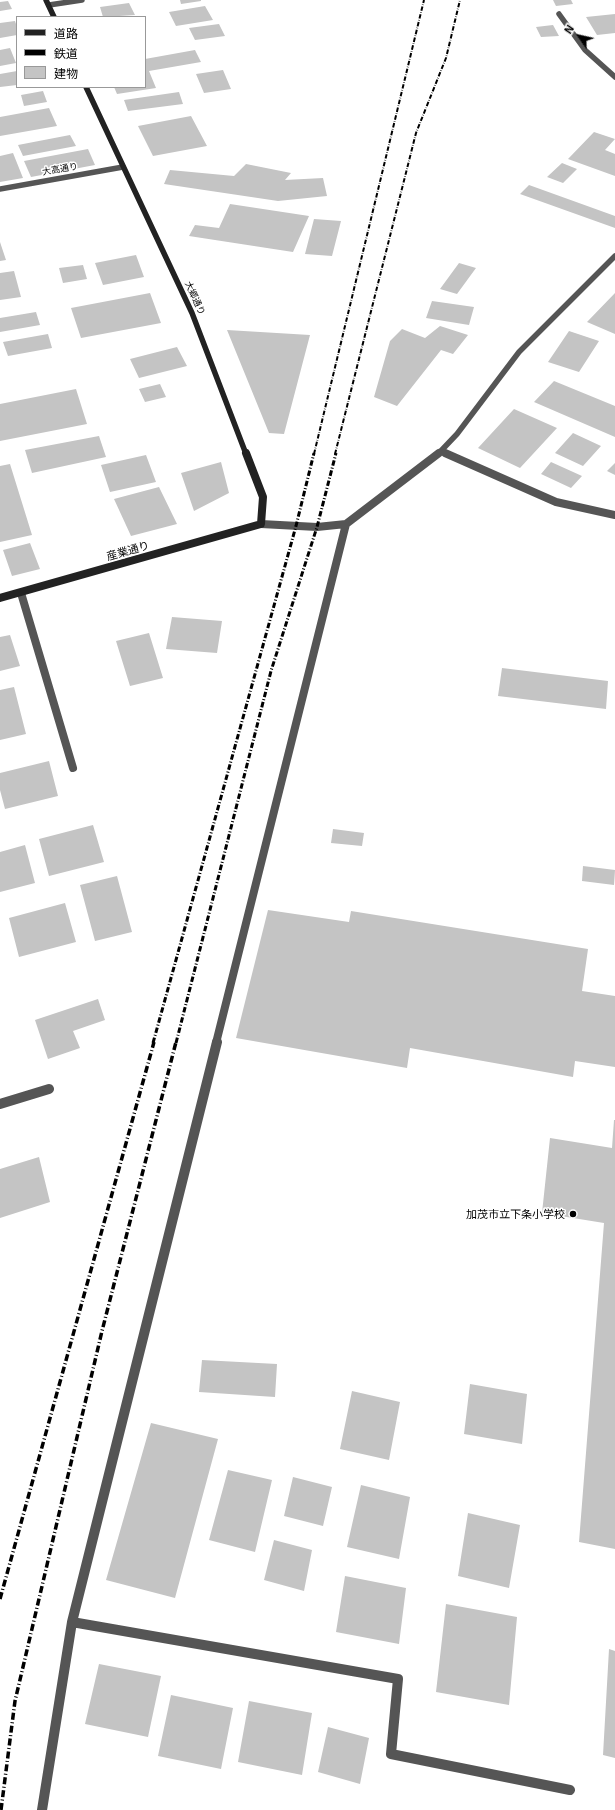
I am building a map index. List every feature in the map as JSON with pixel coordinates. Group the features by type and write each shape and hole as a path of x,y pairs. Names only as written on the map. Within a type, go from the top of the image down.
{"street":[{"path":"54,16 48,3 82,0"},
{"path":"559,14 585,50 615,77"},
{"name":"大郷通り","path":"86,88 122,167 192,313 263,497 261,524"},
{"name":"大高通り","path":"0,189 122,167"},
{"path":"261,524 317,527 346,524 441,451 457,434 519,352 615,256"},
{"path":"441,451 556,502 615,515"},
{"name":"産業通り","path":"0,598 261,524"},
{"path":"42,1810 72,1622 346,524"},
{"path":"21,593 73,768"},
{"path":"0,1104 49,1089"},
{"path":"72,1622 398,1678 391,1754 570,1790"}],"building":[{"path":"180,0 201,0 201,1 181,4"},
{"path":"553,0 571,0 573,4 556,6"},
{"path":"8,1 12,9 0,11 0,2"},
{"path":"129,3 135,15 103,16 100,7"},
{"path":"205,6 213,20 176,26 169,12"},
{"path":"615,14 615,33 597,35 586,17"},
{"path":"15,21 16,35 0,38 0,23"},
{"path":"219,24 225,36 195,40 189,28"},
{"path":"553,25 559,36 541,37 536,27"},
{"path":"10,48 16,63 0,66 0,50"},
{"path":"195,50 201,62 149,71 156,88 117,94 114,88 146,88 146,59"},
{"path":"223,70 231,89 204,93 196,74"},
{"path":"16,71 16,85 0,87 0,74"},
{"path":"43,91 47,102 24,106 21,95"},
{"path":"179,92 183,104 128,111 124,100"},
{"path":"49,108 57,126 0,136 0,117"},
{"path":"191,116 207,146 153,156 138,126"},
{"path":"594,132 615,139 605,150 615,154 615,176 568,159"},
{"path":"70,135 76,146 23,156 18,145"},
{"path":"88,149 95,165 31,177 24,161"},
{"path":"13,153 23,178 0,182 0,156"},
{"path":"562,163 577,169 563,183 547,177"},
{"path":"246,164 291,173 285,180 323,178 327,196 278,201 164,184 170,170 234,176"},
{"path":"529,185 615,216 615,228 520,194"},
{"path":"230,204 309,216 293,252 189,236 195,225 219,228"},
{"path":"314,219 341,221 332,256 305,254"},
{"path":"0,242 6,260 0,261"},
{"path":"136,255 144,277 103,285 95,263"},
{"path":"459,263 476,268 457,294 440,289"},
{"path":"83,265 87,279 63,283 59,268"},
{"path":"14,271 21,297 0,300 0,273"},
{"path":"150,293 161,323 81,338 71,308"},
{"path":"615,293 615,334 587,322"},
{"path":"432,301 474,307 469,325 426,318"},
{"path":"36,312 40,325 0,332 0,318"},
{"path":"440,326 468,335 453,354 441,350 397,406 374,397 390,341 402,329 425,338"},
{"path":"227,330 310,335 284,434 269,433"},
{"path":"569,331 599,341 579,372 548,362"},
{"path":"48,334 52,348 8,356 3,342"},
{"path":"177,347 187,366 139,378 130,359"},
{"path":"554,381 615,406 615,437 534,402"},
{"path":"160,384 166,397 145,402 139,389"},
{"path":"76,389 87,424 0,441 0,404"},
{"path":"514,409 557,428 520,468 478,448"},
{"path":"573,433 601,446 583,466 555,453"},
{"path":"99,436 106,457 32,473 25,450"},
{"path":"146,455 156,482 110,492 101,465"},
{"path":"221,462 229,493 194,511 181,473"},
{"path":"551,462 582,476 571,488 541,474"},
{"path":"615,463 615,475 607,471"},
{"path":"10,464 32,535 0,542 0,466"},
{"path":"159,487 177,524 131,536 114,499"},
{"path":"30,543 40,569 12,576 3,550"},
{"path":"172,617 222,621 217,653 166,649"},
{"path":"149,633 163,678 130,686 116,641"},
{"path":"10,635 20,666 0,671 0,637"},
{"path":"502,668 608,681 606,709 498,696"},
{"path":"14,687 26,734 0,740 0,690"},
{"path":"49,761 58,796 5,809 0,790 0,773"},
{"path":"93,825 104,862 49,876 39,839"},
{"path":"333,829 364,833 362,846 331,843"},
{"path":"25,845 35,883 0,892 0,852"},
{"path":"583,866 615,870 614,885 582,881"},
{"path":"117,876 132,932 95,941 80,885"},
{"path":"65,903 76,942 19,957 9,918"},
{"path":"268,910 349,922 351,911 588,949 582,991 615,996 615,1067 575,1061 573,1077 410,1048 407,1068 236,1038"},
{"path":"98,999 105,1020 73,1031 80,1048 48,1059 35,1020"},
{"path":"614,1120 615,1549 579,1542 604,1223 542,1213 550,1138 612,1148"},
{"path":"39,1157 50,1202 0,1218 0,1169"},
{"path":"202,1360 277,1364 275,1397 199,1392"},
{"path":"470,1384 527,1394 522,1444 464,1434"},
{"path":"352,1391 400,1402 389,1460 340,1449"},
{"path":"151,1423 218,1439 175,1598 106,1580"},
{"path":"228,1470 272,1480 255,1552 209,1540"},
{"path":"293,1477 332,1487 323,1526 284,1516"},
{"path":"361,1485 410,1497 399,1559 347,1547"},
{"path":"468,1513 520,1525 509,1588 458,1576"},
{"path":"274,1540 312,1550 304,1591 264,1580"},
{"path":"345,1576 406,1588 399,1644 336,1632"},
{"path":"446,1604 517,1617 509,1705 436,1692"},
{"path":"609,1649 615,1651 615,1758 603,1755"},
{"path":"99,1664 161,1676 148,1737 85,1724"},
{"path":"171,1695 233,1708 221,1769 158,1756"},
{"path":"249,1701 312,1713 302,1775 238,1762"},
{"path":"328,1727 369,1738 360,1784 318,1772"}],"railway":[{"path":"314,454 424,0"},
{"path":"335,454 416,133 446,58 460,0"},
{"path":"153,1043 296,526 314,453"},
{"path":"176,1043 271,671 317,527 336,453"},
{"path":"0,1599 154,1042"},
{"path":"1,1810 15,1701 102,1331 176,1042"}],"place":[{"name":"加茂市立下条小学校","path":"573,1214"}]}
